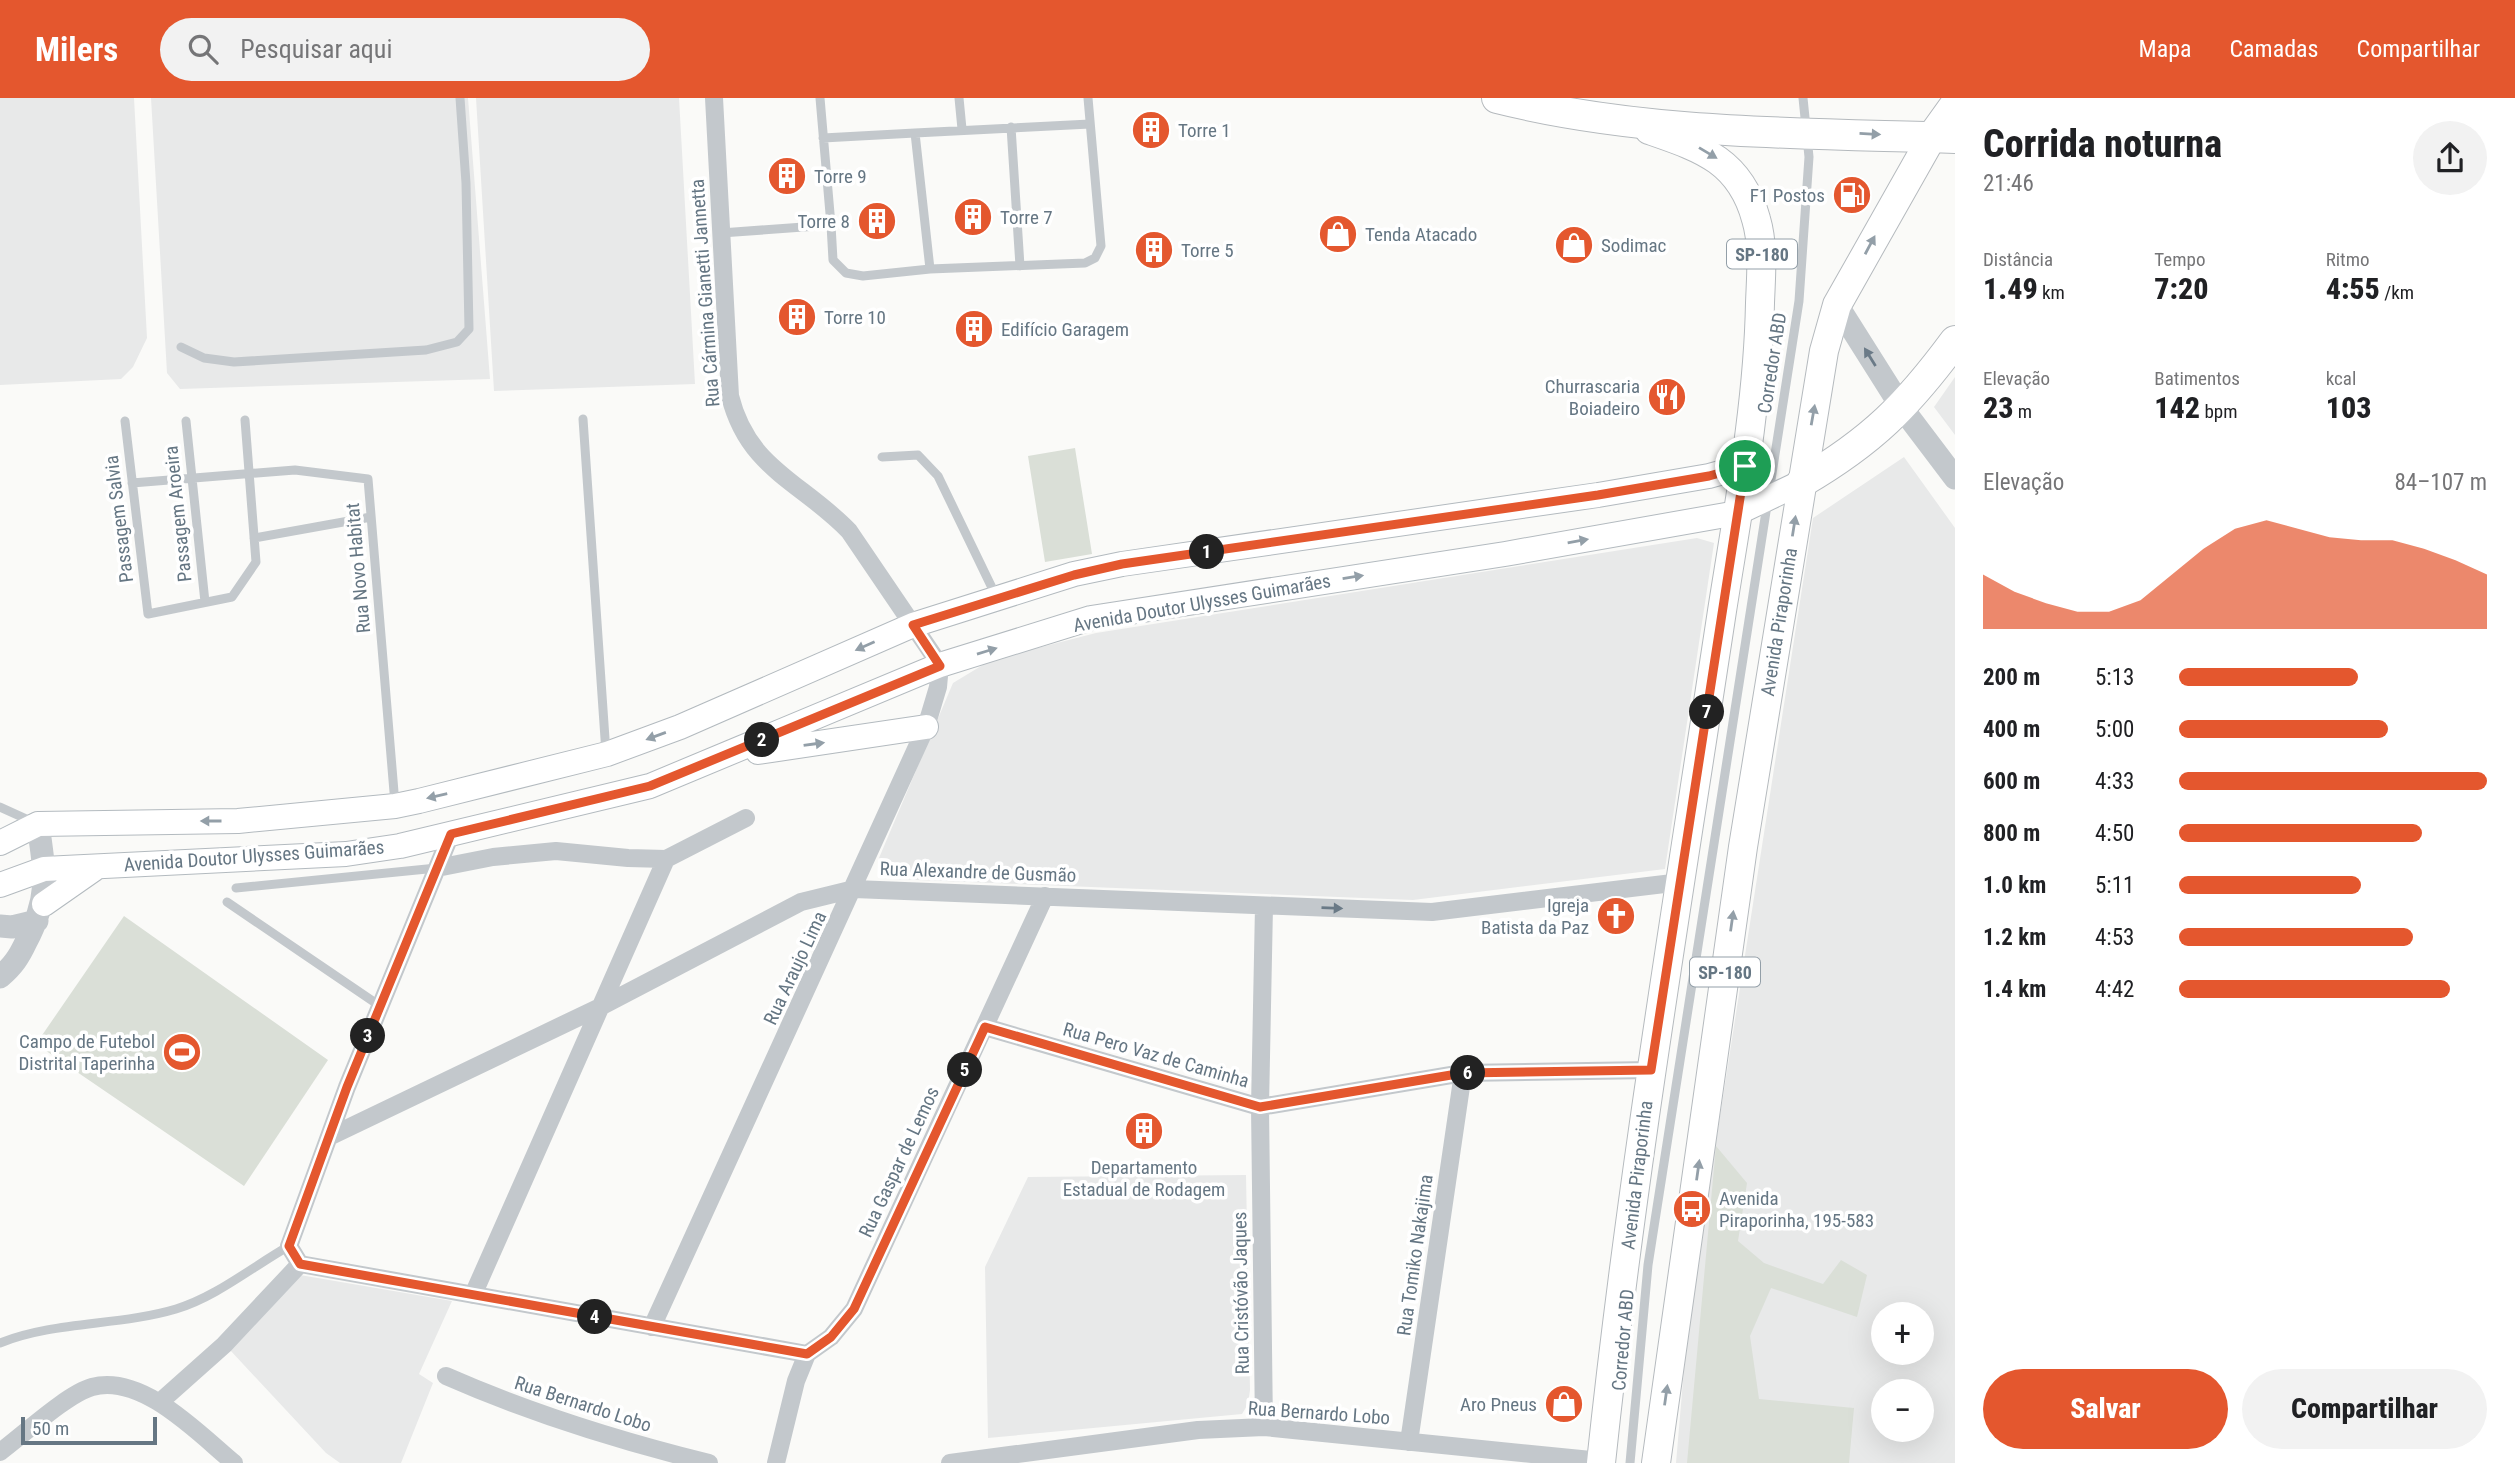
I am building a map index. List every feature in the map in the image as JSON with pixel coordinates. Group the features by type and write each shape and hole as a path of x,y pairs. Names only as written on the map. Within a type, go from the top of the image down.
{"highway":[{"path":"1497,98 1536,108 1613,109 1808,132 1944,138"},
{"name":"Avenida Piraporinha","path":"1944,138 1955,105"},
{"path":"1802,482 1872,437 1902,408 1955,341"}],"main road":[{"name":"Avenida Piraporinha","path":"1601,1462 1651,1070 1745,466 1759,343 1762,248 1749,198 1723,162 1698,147 1613,109"},
{"name":"Avenida Piraporinha","path":"1656,1463 1743,847 1824,351 1837,305 1944,138"},
{"name":"Avenida Doutor Ulysses Guimarães","path":"0,843 38,824 238,821 395,806 607,754 680,727 913,625 1074,575 1122,564 1598,495 1709,476 1745,466"},
{"name":"Avenida Doutor Ulysses Guimarães","path":"0,885 44,869 346,854 451,834 650,786 940,666 1091,618 1505,554 1737,513 1802,482"},
{"path":"723,757 926,727"},
{"path":"40,912 97,867"}],"street":[{"name":"Rua Cármina Gianetti Jannetta","path":"714,98 730,396 736,423 753,448 779,474 833,515 849,531 913,625"},
{"path":"1837,305 1902,408 1955,478"},
{"path":"913,625 940,666"},
{"name":"Rua Araujo Lima","path":"652,1327 926,727 938,687 940,666"},
{"path":"437,868 493,857 556,851 628,859 666,859 746,818"},
{"path":"0,977 14,966 40,912 44,869 38,824"},
{"path":"451,834 380,1006 289,1246 300,1264 807,1354 796,1381 776,1463"},
{"path":"473,1295 666,859"},
{"name":"Rua Alexandre de Gusmão","path":"329,1137 600,1007 801,902 854,889 1432,912 1681,882"},
{"name":"Rua Gaspar de Lemos","path":"807,1354 831,1337 854,1309 1045,896"},
{"name":"Rua Cristóvão Jaques","path":"1264,906 1260,1107 1264,1427"},
{"path":"0,926 12,927 40,912"},
{"name":"Rua Pero Vaz de Caminha","path":"985,1027 1260,1107 1463,1073 1651,1070"},
{"name":"Rua Tomiko Nakajima","path":"1409,1442 1463,1073"},
{"path":"160,1402 224,1345 300,1264"},
{"name":"Rua Bernardo Lobo","path":"446,1377 648,1455 709,1463"},
{"path":"0,1452 75,1395 91,1387 108,1384 125,1387 160,1402 234,1463"},
{"name":"Rua Bernardo Lobo","path":"950,1463 1016,1459 1198,1430 1264,1427 1601,1462"}],"lane":[{"path":"181,347 204,358 234,362 426,350 457,342 469,329 466,183 460,98"},
{"path":"820,98 833,260 846,273 863,276 930,269 1085,263 1095,258 1101,246 1088,98"},
{"path":"959,98 962,129"},
{"name":"Corredor ABD","path":"1630,1463 1648,1265 1799,301 1808,132 1803,98"},
{"path":"823,138 1090,124"},
{"path":"1011,127 1020,266"},
{"path":"915,133 930,269"},
{"path":"721,233 831,225"},
{"path":"583,419 607,754"},
{"path":"205,602 232,597 256,562 245,420"},
{"name":"Passagem Salvia","path":"125,421 148,614 205,602"},
{"name":"Passagem Aroeira","path":"186,421 205,602"},
{"path":"882,457 918,455 938,476 997,598"},
{"name":"Rua Novo Habitat","path":"132,483 295,470 368,480 395,806"},
{"path":"254,538 371,517"},
{"path":"0,807 38,824"},
{"path":"236,888 437,868"},
{"path":"227,902 380,1006"},
{"path":"0,1343 35,1334 174,1310 197,1302 289,1246"}],"shaded area":[{"path":"0,98 134,98 147,338 133,367 121,379 0,385"},
{"path":"151,98 468,98 490,379 180,389 167,373"},
{"path":"476,98 679,98 695,384 494,391"},
{"path":"1955,377 1955,435 1934,407"},
{"path":"1075,448 1092,554 1045,562 1028,456"},
{"path":"1904,457 1955,528 1955,1463 1676,1463 1688,1322 1813,518"},
{"path":"1697,538 1714,543 1665,869 1413,900 892,879 879,858 953,683 991,660 1096,633"},
{"name":"Campo de Futebol Distrital Taperinha","path":"124,916 328,1060 244,1186 36,1044"},
{"path":"1716,1146 1747,1183 1738,1241 1764,1263 1823,1284 1841,1260 1867,1275 1857,1317 1771,1288 1750,1336 1759,1399 1854,1408 1849,1463 1687,1463"},
{"path":"1246,1175 1250,1390 1248,1404 1242,1414 988,1438 985,1267 1028,1177"},
{"path":"300,1275 452,1301 419,1374 433,1383 401,1463 340,1463 326,1453 230,1350"}],"place":[{"name":"Torre 1","path":"1151,130"},
{"name":"Torre 9","path":"787,176"},
{"name":"F1 Postos","path":"1852,195"},
{"name":"Torre 7","path":"973,217"},
{"name":"Torre 8","path":"877,221"},
{"name":"Tenda Atacado","path":"1338,234"},
{"name":"Sodimac","path":"1574,245"},
{"name":"Torre 5","path":"1154,250"},
{"name":"Torre 10","path":"797,317"},
{"name":"Edifício Garagem","path":"974,329"},
{"name":"Churrascaria Boiadeiro","path":"1667,397"},
{"name":"Igreja Batista da Paz","path":"1616,916"},
{"name":"Campo de Futebol Distrital Taperinha","path":"182,1052"},
{"name":"Departamento Estadual de Rodagem","path":"1144,1131"},
{"name":"Avenida Piraporinha, 195-583","path":"1692,1209"},
{"name":"Aro Pneus","path":"1564,1404"}],"route":[{"path":"1745,466 1651,1070 1463,1073 1260,1107 985,1027 854,1309 831,1337 807,1354 300,1264 289,1246 347,1087 451,834 650,786 723,757 940,666 913,625 1074,575 1122,564 1654,486 1745,466"}]}
